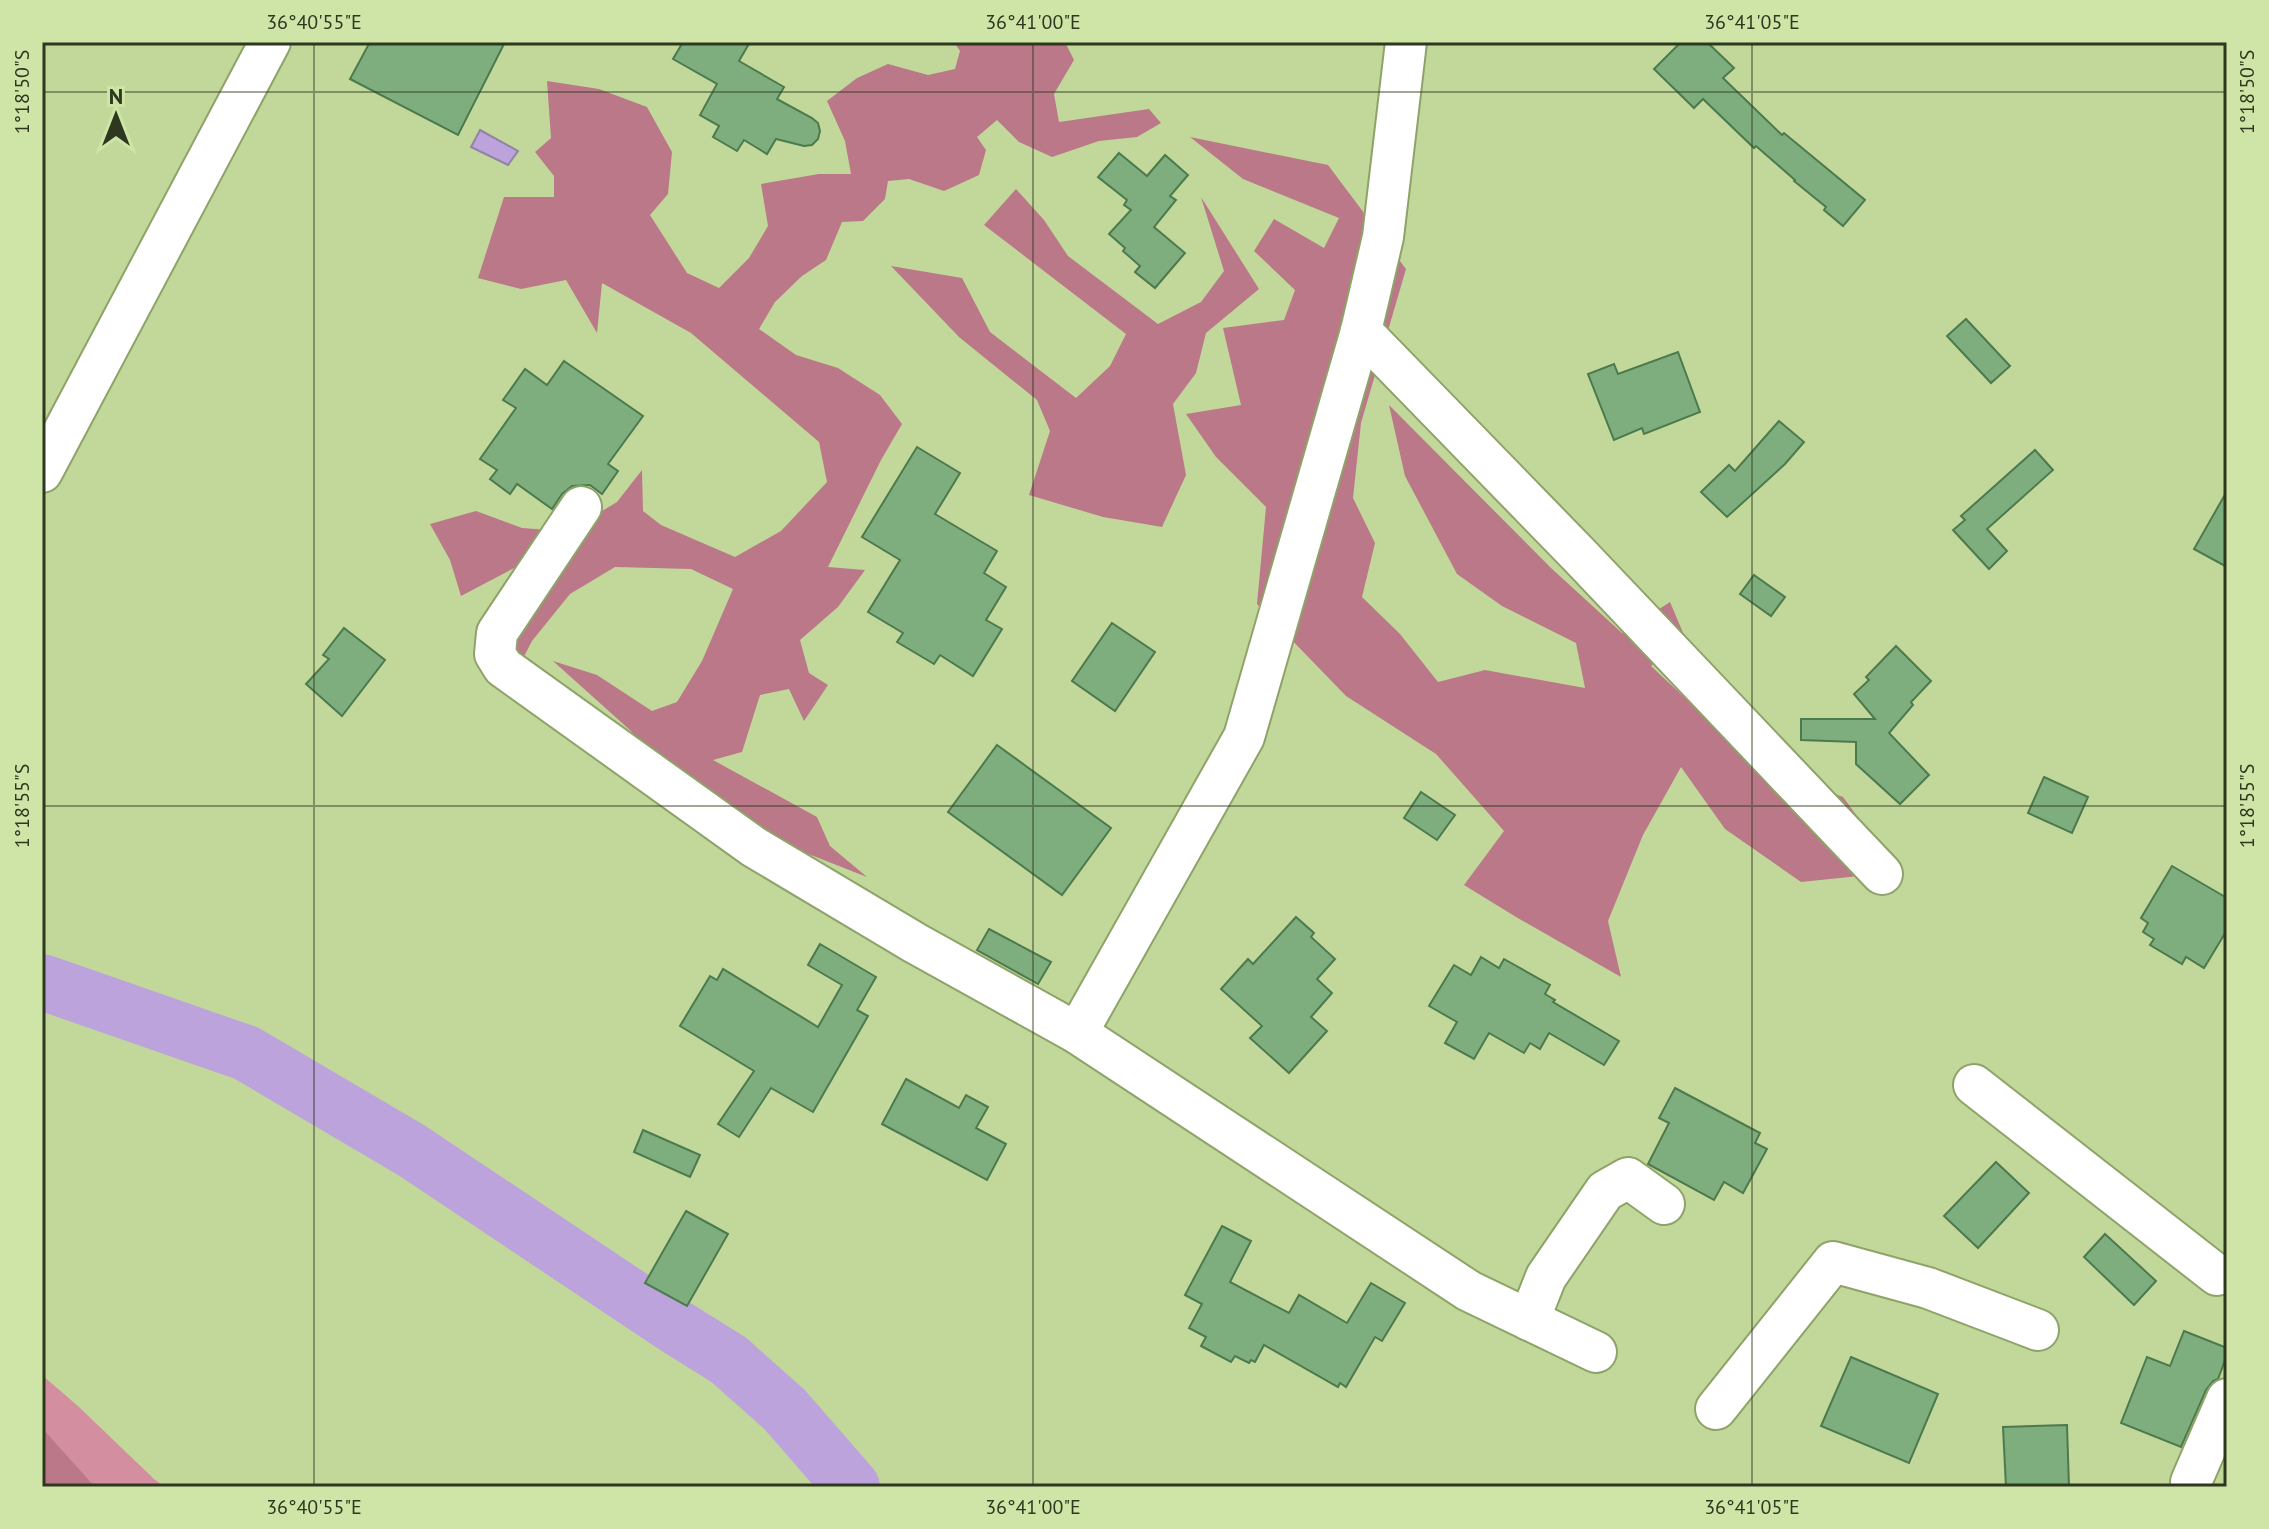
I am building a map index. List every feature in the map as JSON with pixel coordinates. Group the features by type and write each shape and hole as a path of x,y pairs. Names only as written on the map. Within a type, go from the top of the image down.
{"street":[{"path":"42,472 270,42"},
{"path":"1077,1033 1244,737 1361,331 1383,237 1406,42"},
{"path":"1361,331 1882,874"},
{"path":"581,507 497,633 495,654 503,667 754,847 915,943 1077,1033 1469,1291 1596,1352"},
{"path":"1974,1085 2217,1275"},
{"path":"1529,1320 1546,1277 1605,1191 1628,1178 1664,1204"},
{"path":"1716,1409 1833,1262 1928,1288 2038,1330"},
{"path":"2191,1482 2227,1399"}],"shaded area":[{"path":"954,42 1065,42 1074,60 1054,94 1059,122 1149,109 1161,123 1137,137 1099,141 1052,157 1019,142 997,120 977,137 986,150 979,175 944,191 909,179 888,181 885,199 863,221 842,222 826,260 802,276 775,302 759,329 796,355 838,368 880,395 902,424 828,567 865,570 838,607 800,640 809,673 828,685 804,721 789,689 760,695 742,752 713,760 817,817 830,846 867,877 783,844 655,767 631,731 553,661 597,675 652,711 677,702 702,661 733,589 691,569 615,567 570,594 532,641 516,672 503,620 556,546 461,596 450,560 430,524 476,511 522,528 562,531 617,502 642,470 643,511 661,525 735,557 781,531 827,482 819,442 691,333 602,283 597,333 566,280 521,289 478,278 504,197 554,197 554,176 535,152 551,138 547,81 599,89 647,107 672,152 668,194 650,215 687,273 719,288 749,258 768,226 761,184 819,174 851,174 845,141 827,101 857,78 888,64 928,75 955,69 960,51"},
{"path":"480,130 518,151 508,165 471,147"},
{"path":"1190,137 1328,165 1406,269 1361,423 1353,498 1375,543 1362,597 1400,634 1438,682 1485,670 1585,688 1576,643 1502,606 1457,574 1405,476 1389,405 1550,567 1622,633 1670,602 1684,635 1651,666 1684,697 1731,697 1822,789 1843,797 1898,872 1801,882 1725,829 1681,767 1643,835 1608,921 1621,977 1464,885 1504,831 1436,754 1346,696 1257,604 1266,507 1216,457 1186,414 1241,405 1223,328 1284,320 1295,290 1254,251 1274,219 1324,248 1339,218 1243,179"},
{"path":"1016,189 1044,220 1068,256 1158,324 1201,302 1224,271 1201,197 1259,289 1206,333 1196,373 1173,404 1186,475 1162,527 1103,517 1029,495 1050,431 1037,400 959,337 891,266 962,278 990,332 1076,398 1110,366 1126,334 984,225"},
{"path":"42,1375 154,1479 165,1487 42,1487"},
{"path":"42,1428 95,1487 42,1487"}],"building":[{"path":"370,42 505,42 458,135 350,79"},
{"path":"683,42 750,42 739,61 784,87 777,99 818,123 818,139 812,145 804,146 776,139 767,154 744,140 737,151 713,137 719,126 700,115 717,84 673,59"},
{"path":"1681,42 1707,42 1734,68 1723,78 1782,135 1784,133 1865,200 1843,226 1824,210 1826,207 1756,146 1754,148 1703,99 1694,108 1654,69"},
{"path":"1119,153 1147,176 1165,155 1188,175 1170,196 1176,200 1154,227 1185,253 1155,288 1135,272 1140,266 1109,234 1131,210 1124,205 1127,200 1098,177"},
{"path":"1966,319 2010,366 1991,383 1947,336"},
{"path":"1678,352 1700,412 1644,434 1642,428 1614,440 1588,374 1614,364 1618,374"},
{"path":"564,361 643,416 608,464 618,471 602,494 590,485 572,486 552,509 517,484 510,494 490,479 497,470 480,459 516,408 503,400 525,369 547,385"},
{"path":"1779,421 1804,442 1785,464 1727,517 1701,492 1729,465 1735,471"},
{"path":"917,447 960,473 935,514 997,551 984,573 1006,587 986,620 1002,629 973,676 940,655 934,664 897,642 903,633 868,612 900,560 862,537"},
{"path":"2035,450 2053,470 1987,529 2007,551 1989,569 1953,530 1965,520 1961,516"},
{"path":"2227,491 2227,567 2194,549"},
{"path":"1754,575 1785,597 1771,616 1740,594"},
{"path":"1112,623 1155,652 1115,711 1072,681"},
{"path":"344,628 385,660 342,716 306,684 329,659 323,655"},
{"path":"1896,646 1931,681 1889,733 1929,775 1900,804 1856,764 1856,742 1801,740 1801,719 1875,719 1854,694"},
{"path":"997,745 1111,828 1062,895 948,812"},
{"path":"2044,777 2088,797 2072,833 2028,813"},
{"path":"1421,792 1455,815 1437,840 1404,818"},
{"path":"2172,866 2227,898 2227,930 2204,968 2186,957 2182,964 2150,945 2154,939 2143,932 2148,923 2141,918"},
{"path":"1296,917 1314,933 1311,937 1335,959 1317,979 1332,993 1311,1017 1327,1031 1289,1073 1250,1038 1262,1026 1221,989 1248,959 1253,964"},
{"path":"989,929 1051,962 1038,984 977,950"},
{"path":"820,944 876,977 857,1010 868,1016 813,1112 771,1088 739,1137 718,1124 754,1071 680,1026 710,976 717,980 723,969 818,1027 842,985 808,965"},
{"path":"1481,957 1499,968 1504,959 1550,985 1545,994 1555,1000 1553,1002 1619,1041 1604,1065 1549,1033 1540,1049 1530,1043 1524,1053 1489,1033 1474,1059 1445,1043 1457,1022 1429,1006 1454,965 1471,975"},
{"path":"906,1079 959,1108 966,1095 988,1107 976,1128 1006,1144 987,1180 882,1124"},
{"path":"1675,1088 1760,1133 1755,1143 1767,1149 1743,1193 1724,1182 1714,1200 1648,1164 1669,1123 1659,1118"},
{"path":"643,1130 700,1155 690,1177 634,1152"},
{"path":"1996,1162 2029,1193 1978,1248 1944,1216"},
{"path":"686,1211 728,1234 687,1306 645,1283"},
{"path":"1222,1226 1251,1241 1230,1282 1289,1313 1299,1295 1347,1323 1371,1283 1405,1303 1382,1341 1375,1337 1346,1387 1340,1383 1338,1387 1264,1345 1255,1362 1251,1360 1249,1363 1235,1356 1231,1362 1201,1346 1206,1337 1189,1328 1202,1304 1185,1295"},
{"path":"2105,1234 2156,1281 2134,1305 2084,1257"},
{"path":"2184,1331 2227,1348 2227,1355 2218,1379 2206,1390 2181,1447 2121,1423 2147,1357 2170,1366"},
{"path":"1851,1357 1938,1394 1909,1463 1821,1426"},
{"path":"2067,1425 2069,1487 2006,1487 2003,1427"}],"waterway":[{"path":"42,982 246,1053 411,1150 729,1360 785,1410 852,1487"}]}
